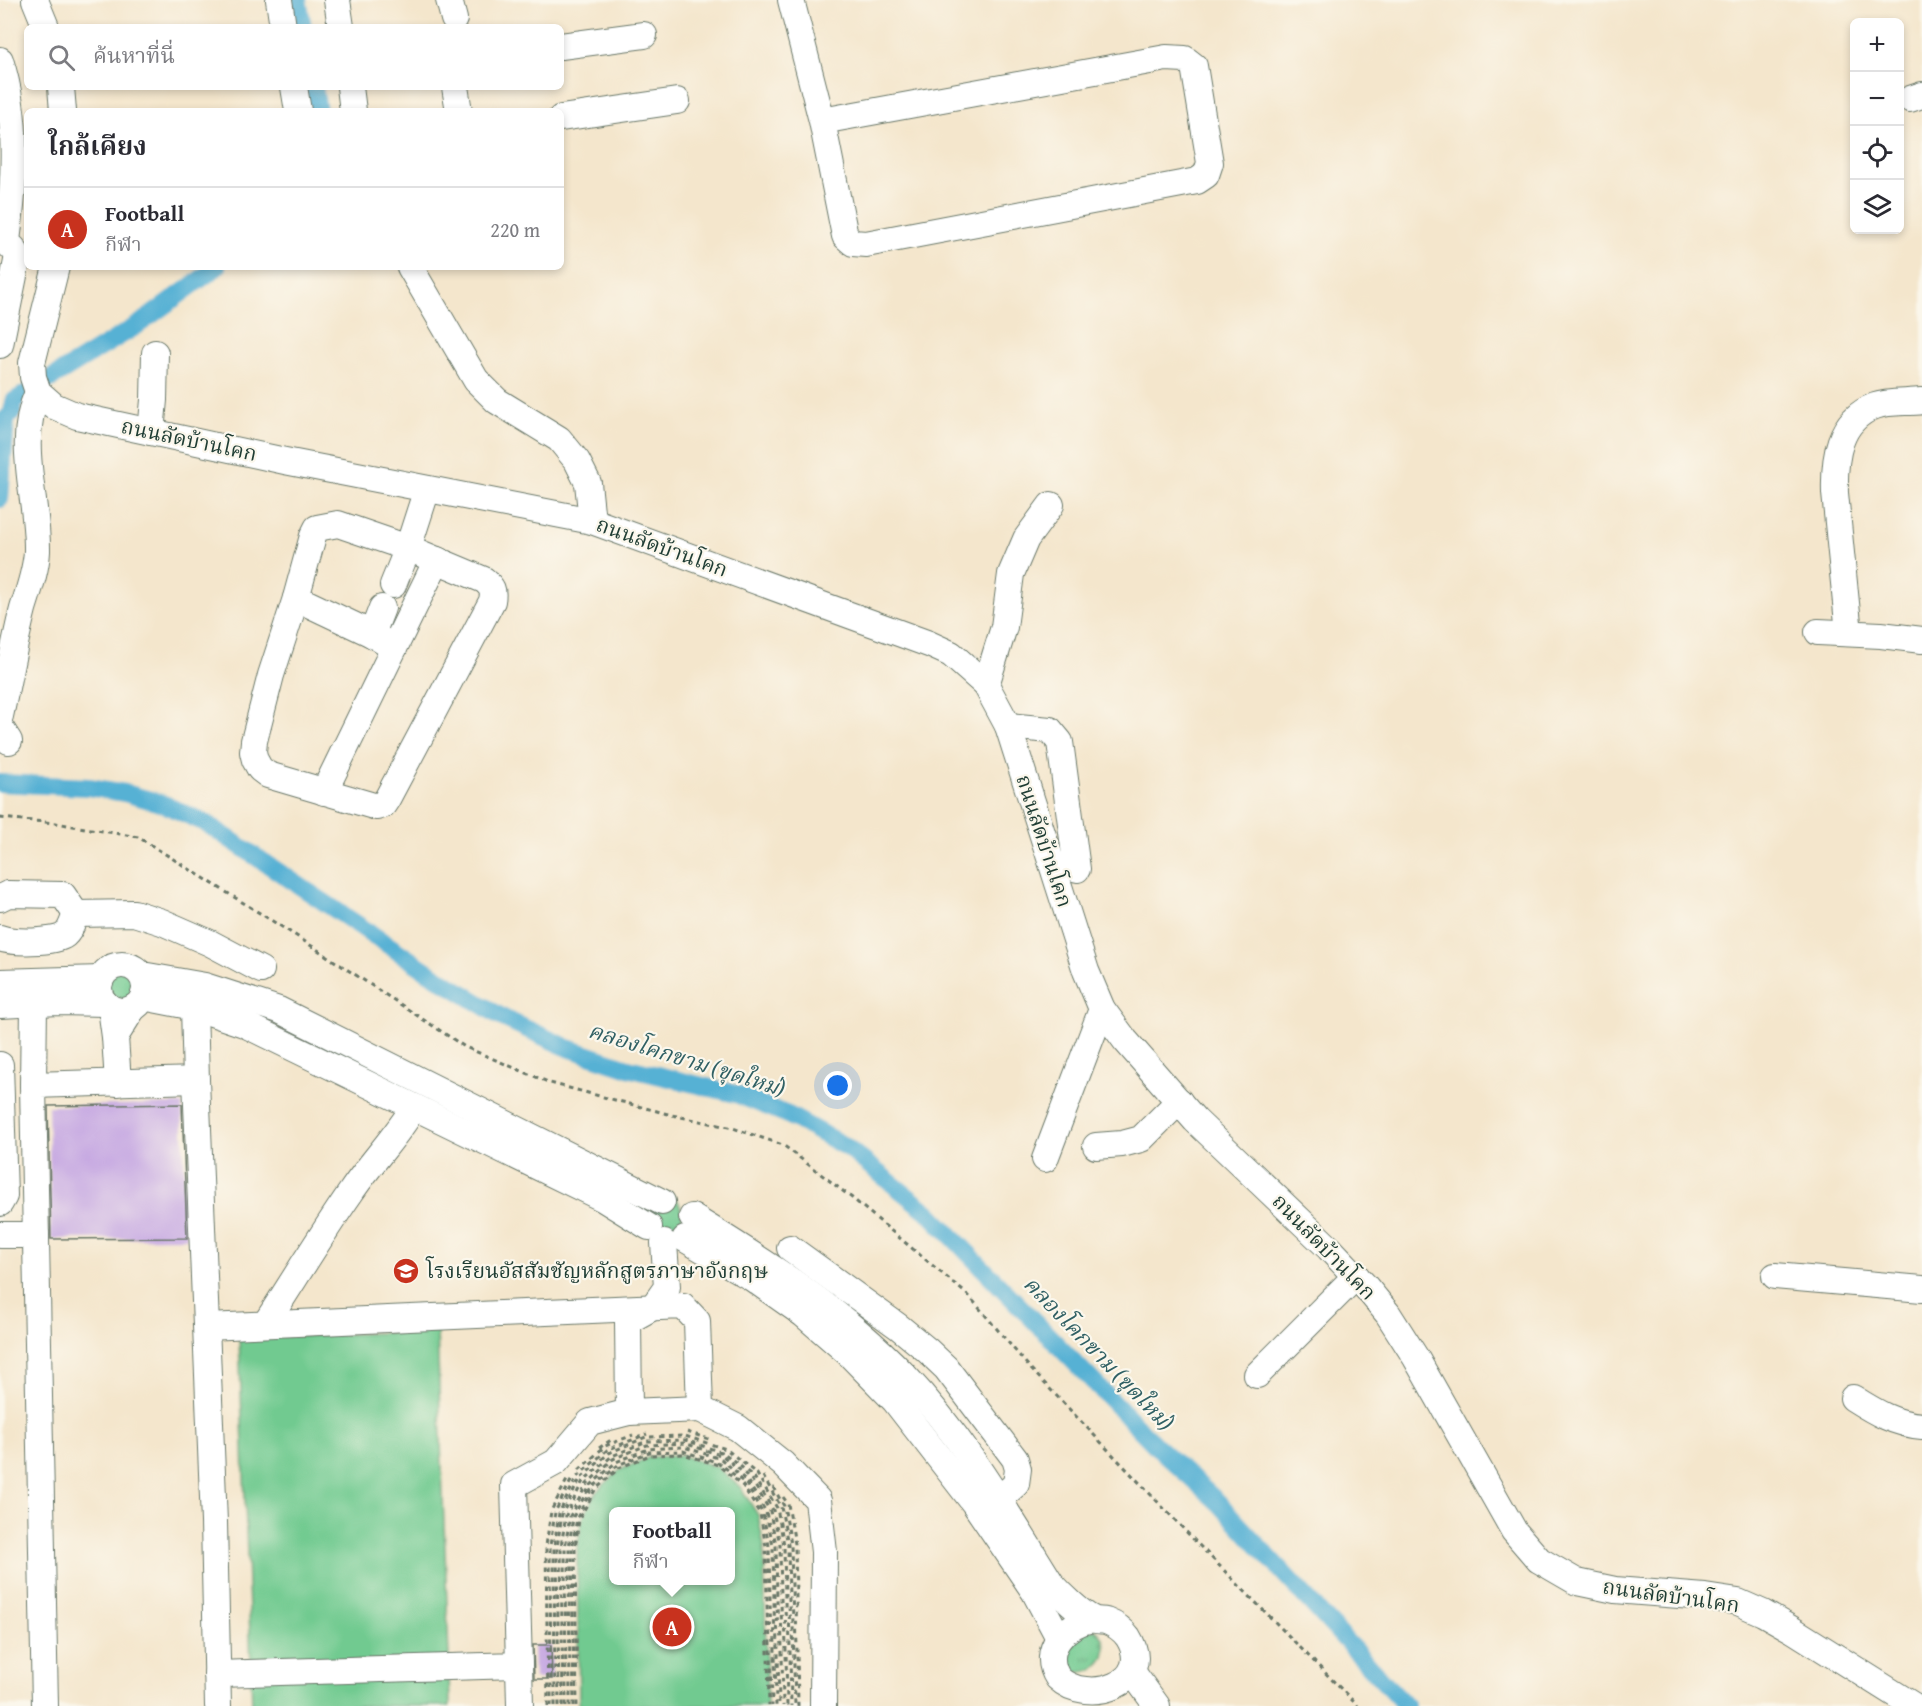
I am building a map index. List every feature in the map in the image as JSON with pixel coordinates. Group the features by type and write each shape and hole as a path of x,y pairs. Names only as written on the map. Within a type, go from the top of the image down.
{"street":[{"path":"35,0 45,24"},
{"path":"279,0 283,24"},
{"path":"337,0 341,24"},
{"path":"791,0 822,121 845,236 853,243 866,244 1197,182 1206,175 1210,163 1194,66 1185,59 1166,58 822,121"},
{"path":"564,46 644,35"},
{"path":"0,60 15,135 12,201 3,239 18,256 0,345"},
{"path":"61,90 63,108"},
{"path":"294,90 298,108"},
{"path":"350,90 353,108"},
{"path":"456,90 458,108"},
{"path":"564,117 677,101"},
{"path":"0,716 23,610 34,574 37,551 27,426 38,392 33,377 32,363 55,270"},
{"path":"412,270 476,380 497,401 559,439 577,461 588,483 592,521"},
{"path":"151,432 155,354"},
{"name":"ถนนลัดบ้านโคก","path":"38,392 54,406 77,416 592,521 951,654 986,685 1008,726 1086,971 1102,1009 1125,1040 1195,1120 1329,1248 1388,1314 1422,1368 1514,1531 1539,1560 1577,1582 1615,1590 1738,1602 1793,1630 1914,1706"},
{"path":"1849,633 1834,475 1841,439 1856,416 1877,405 1922,401"},
{"path":"393,585 427,489"},
{"path":"986,685 1004,627 1011,574 1026,539 1051,505"},
{"path":"338,524 408,548 484,580 491,586 494,593 492,601 383,805 369,806 268,775 260,769 252,752 271,675 317,528 338,524"},
{"path":"324,792 437,560"},
{"path":"296,598 372,634 394,648"},
{"path":"372,634 382,608"},
{"path":"1818,632 1922,640"},
{"path":"1008,726 1050,730 1060,742 1077,869"},
{"path":"0,898 8,894 63,895 76,914"},
{"path":"76,914 134,913 162,922 210,943 261,970"},
{"path":"0,938 8,941 57,939 69,929 76,914"},
{"path":"210,943 199,996 196,1080 214,1522 218,1706"},
{"path":"0,982 61,982 122,995"},
{"path":"118,1083 115,1037 122,995"},
{"path":"0,1005 122,995 199,996 279,1010 662,1202"},
{"path":"199,996 244,1024 602,1198 669,1254 752,1278 803,1314 848,1353 895,1401 974,1503 1034,1591 1059,1638"},
{"path":"34,1004 33,1085 45,1706"},
{"path":"1045,1158 1102,1009"},
{"path":"331,1066 343,1043"},
{"path":"0,1065 4,1196 0,1203"},
{"path":"33,1085 196,1080"},
{"path":"1096,1146 1122,1144 1141,1139 1179,1101"},
{"path":"266,1323 350,1192 402,1128 414,1107"},
{"path":"631,1422 628,1321 669,1254 684,1204 670,1200 662,1202 651,1212 669,1254 683,1306 697,1321 693,1419"},
{"path":"0,1235 36,1235"},
{"path":"790,1248 899,1327 946,1368 1015,1459 1018,1469 1016,1484 999,1499"},
{"path":"207,1327 266,1323 669,1254 758,1258 861,1334 904,1375 946,1423 999,1499 1051,1583 1093,1619"},
{"path":"1257,1375 1356,1276"},
{"path":"1775,1276 1922,1289"},
{"path":"835,1314 852,1294"},
{"path":"1853,1398 1880,1415 1898,1422 1922,1426"},
{"path":"520,1706 514,1485 556,1462 590,1422 693,1419 738,1428 783,1464 818,1500 824,1552 823,1706"},
{"path":"1093,1619 1106,1621 1127,1636 1133,1648 1135,1660 1121,1701 1079,1698 1064,1688 1054,1673 1053,1655 1059,1638 1068,1628 1093,1619"},
{"path":"217,1674 519,1665"},
{"path":"1132,1673 1157,1706"}],"path":[{"path":"0,818 56,823 138,837 288,931 465,1047 550,1083 733,1128 783,1145 852,1198 969,1296 1046,1384 1197,1543 1358,1706"},
{"path":"693,1419 719,1439"},
{"path":"562,1706 546,1546 552,1510 571,1472 631,1422"},
{"path":"562,1706 550,1546 555,1512 574,1474 605,1446 644,1430 655,1430"},
{"path":"562,1706 557,1547 562,1514 580,1479 609,1453 646,1437 685,1436 726,1449 757,1474 777,1508 784,1545 783,1706"},
{"path":"562,1706 565,1548 570,1516 586,1484 614,1459 648,1445 684,1443 723,1456 751,1479 770,1511 776,1546 783,1706"},
{"path":"562,1706 572,1548 577,1518 592,1488 618,1465 649,1452 683,1451 719,1463 746,1484 763,1514 769,1546 783,1706"},
{"path":"763,1469 784,1506 791,1544 783,1706"},
{"path":"777,1486 788,1504 795,1544 783,1706"}],"green space":[{"path":"110,960 125,964 135,976 131,994 116,1004 92,974 102,962"},
{"path":"667,1193 679,1202 682,1218 675,1231 661,1236 638,1211 640,1204"},
{"path":"437,1331 449,1658 251,1665 239,1338"},
{"path":"683,1456 717,1467 741,1488 758,1515 764,1547 767,1706 579,1706 577,1549 582,1520 596,1492 620,1470 650,1457"},
{"path":"1096,1629 1104,1641 1105,1652 1102,1661 1095,1668 1086,1671 1077,1672 1068,1669 1061,1659 1060,1637"},
{"path":"449,1672 450,1706 252,1706 251,1677"}],"building":[{"path":"182,1104 187,1238 51,1239 48,1106"},
{"path":"533,1645 551,1645 552,1679 534,1679"}],"waterway":[{"name":"คลองโคกขาม (ขุดใหม่)","path":"298,0 302,24"},
{"name":"คลองโคกขาม (ขุดใหม่)","path":"314,90 318,108"},
{"name":"คลองโคกขาม (ขุดใหม่)","path":"0,499 6,419 12,413 14,401 138,325 213,270"},
{"name":"คลองโคกขาม (ขุดใหม่)","path":"0,783 89,787 125,793 164,804 207,824 427,971 503,1018 568,1048 628,1068 736,1094 788,1115 846,1147 929,1213 1156,1446 1219,1503 1406,1706"}],"place":[{"name":"โรงเรียนอัสสัมชัญหลักสูตรภาษาอังกฤษ","path":"406,1271"},
{"name":"Football","path":"672,1627"}]}
